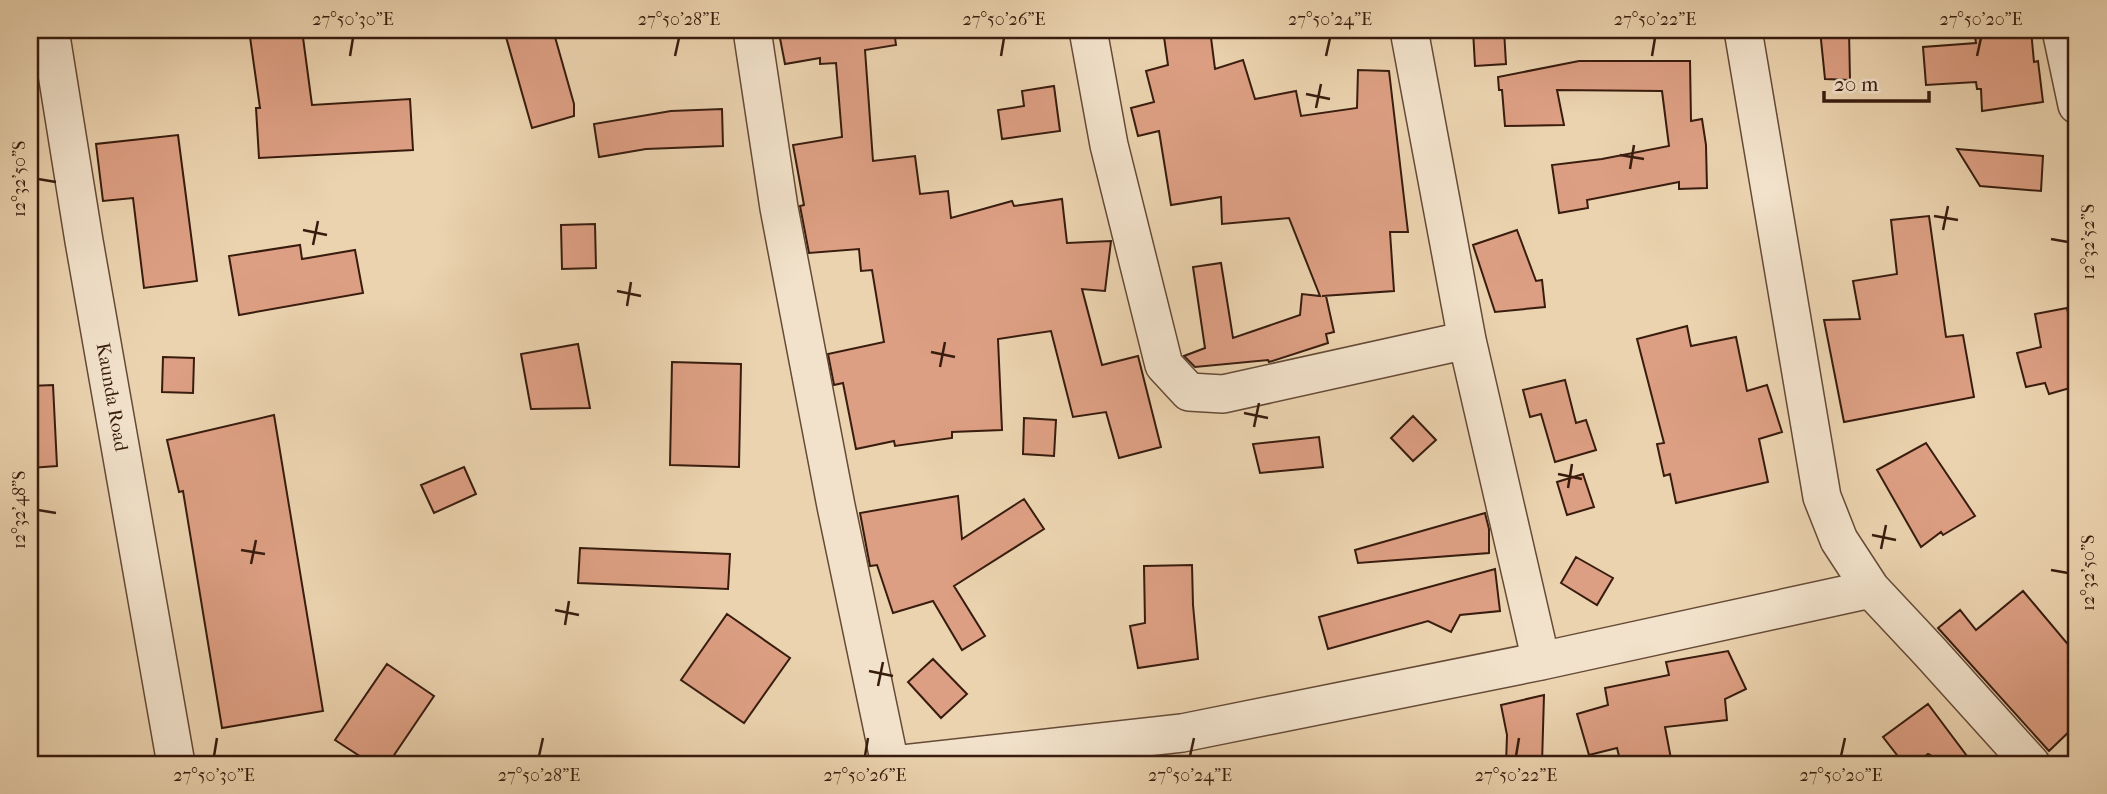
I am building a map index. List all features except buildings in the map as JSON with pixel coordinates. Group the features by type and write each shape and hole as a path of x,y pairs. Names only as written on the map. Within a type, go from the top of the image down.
{"street":[{"name":"Kaunda Road","path":"50,30 176,764"},
{"path":"752,30 779,208 836,506 890,764"},
{"path":"1088,30 1109,145 1164,365 1189,392 1223,394 1467,340"},
{"path":"1409,30 1467,340 1541,661"},
{"path":"1742,30 1822,497 1839,540 1871,589 1930,652 2026,763"},
{"path":"2061,30 2077,105"},
{"path":"902,764 1182,733 1541,661 1871,589"}]}
